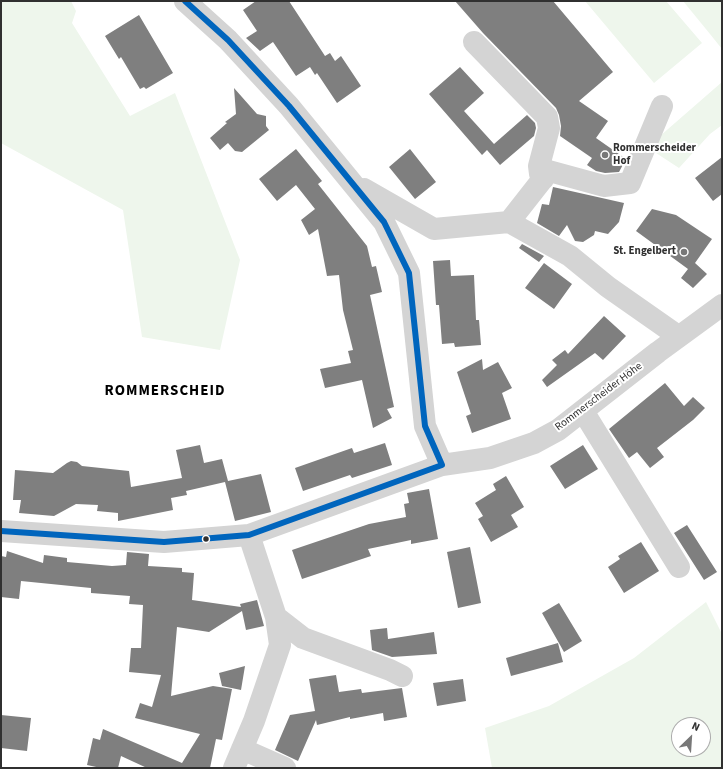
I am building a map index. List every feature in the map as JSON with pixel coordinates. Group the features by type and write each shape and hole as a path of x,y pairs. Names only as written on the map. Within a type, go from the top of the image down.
{"street":[{"path":"185,1 228,40 289,106 384,222 409,274 425,426 442,465"},
{"path":"474,42 547,117 549,128 539,166 542,178"},
{"path":"508,222 548,171 604,186 630,183 662,106"},
{"path":"352,182 434,229 508,222 570,256 608,287 678,336"},
{"name":"Rommerscheider Höhe","path":"1,531 164,542 249,535 442,465 490,458 534,443 558,430 678,336 722,305"},
{"path":"583,411 679,567"},
{"path":"249,535 276,617 280,645 254,721 238,758 285,768"},
{"path":"276,617 303,638 390,670 402,676"}],"shaded area":[{"path":"1,1 71,1 76,11 72,23 130,116 175,93 240,260 220,350 142,337 123,210 1,143"},
{"path":"585,1 666,1 702,43 654,83"},
{"path":"683,1 722,1 722,49 710,34"},
{"path":"722,82 722,125 710,134 679,168 653,151 660,136"},
{"path":"706,602 722,634 722,768 492,768 485,728 549,706 634,658"}],"building":[{"path":"256,1 289,1 325,56 330,53 335,61 341,56 361,86 337,103 317,73 315,75 310,67 296,76 273,42 260,51 246,38 257,31 243,10"},
{"path":"455,1 553,1 613,72 579,101 608,121 596,138 626,159 619,172 605,173 596,171 587,165 592,158 560,136 561,126 556,108 483,33"},
{"path":"139,15 173,73 146,89 144,87 140,89 121,57 119,59 105,36"},
{"path":"460,67 484,93 464,111 494,144 527,115 535,123 536,128 534,136 500,165 487,150 482,155 429,94"},
{"path":"234,88 257,114 266,116 266,126 269,130 242,152 235,151 228,143 220,150 210,138 227,123 225,122 236,114"},
{"path":"296,149 322,181 318,184 367,246 372,267 376,266 382,292 370,295 394,407 387,409 392,418 373,428 362,380 325,388 320,369 351,363 348,351 353,350 343,310 339,275 327,276 318,229 309,235 301,220 315,209 296,185 277,201 259,179"},
{"path":"410,149 436,182 415,199 389,167"},
{"path":"722,157 722,194 713,201 695,178"},
{"path":"553,187 624,203 619,222 608,234 595,231 594,235 583,242 575,241 567,225 559,236 537,223 542,204 549,205"},
{"name":"St. Engelbert","path":"652,209 676,215 712,239 695,263 707,274 693,288 681,278 688,269 636,231"},
{"path":"522,244 544,256 539,262 519,248"},
{"path":"450,260 451,276 474,275 476,320 479,320 481,345 455,347 454,343 442,344 439,305 436,305 433,261"},
{"path":"544,263 572,284 554,309 525,288"},
{"path":"604,316 626,336 603,360 595,353 547,387 542,380 557,365 552,360 565,350 568,354"},
{"path":"482,359 483,370 498,362 512,388 502,393 511,419 472,433 466,416 471,414 457,372"},
{"path":"665,383 684,406 693,397 705,408 693,420 657,448 664,457 650,468 637,452 629,458 609,429"},
{"path":"385,443 392,465 352,478 350,475 303,491 295,468 352,448 354,453"},
{"path":"200,445 204,463 222,459 228,481 261,474 271,512 235,521 225,482 186,491 187,495 171,498 173,510 118,521 118,513 97,511 98,505 76,504 54,516 19,513 21,500 13,500 15,470 53,473 71,461 77,462 82,466 129,471 131,487 182,478 176,450"},
{"path":"583,445 598,469 565,489 550,466"},
{"path":"506,476 524,507 511,515 518,527 491,542 478,519 483,516 475,503 496,490 493,484"},
{"path":"429,489 438,539 411,544 411,540 368,549 371,556 302,579 292,550 369,524 406,517 404,504 409,503 407,493"},
{"path":"687,525 717,572 704,580 674,533"},
{"path":"641,542 659,571 624,593 608,567 620,559 618,556"},
{"path":"470,547 481,603 458,608 447,552"},
{"path":"7,551 43,563 44,555 67,558 67,562 112,566 126,565 127,552 149,554 148,566 182,568 182,572 194,573 192,600 241,607 240,604 257,600 264,626 246,630 242,611 209,632 177,627 171,696 213,686 232,689 222,740 216,739 210,768 147,768 121,756 118,768 101,768 87,765 93,738 100,740 103,729 182,763 200,734 135,718 140,703 152,707 161,675 129,672 131,648 141,648 143,605 129,604 130,596 91,593 91,588 21,581 19,599 1,597 1,556 6,557"},
{"path":"559,603 582,641 564,652 542,613"},
{"path":"387,628 388,639 434,632 437,654 392,657 372,650 370,630"},
{"path":"558,643 563,662 511,676 506,658"},
{"path":"245,666 241,690 222,686 219,673"},
{"path":"336,675 339,692 361,689 362,693 402,688 407,717 384,721 383,713 350,719 350,717 317,725 316,720 298,761 275,750 290,715 315,711 309,679"},
{"path":"463,679 466,701 437,706 433,683"},
{"path":"1,715 31,718 27,751 1,748"}],"transit line":[{"path":"1,531 164,542 249,535 442,465 425,426 409,273 384,222 289,106 228,40 185,1"}],"place":[{"name":"Rommerscheider Hof","path":"605,155"},
{"name":"St. Engelbert","path":"684,252"}],"district":[{"name":"ROMMERSCHEID","path":"165,392"}]}
